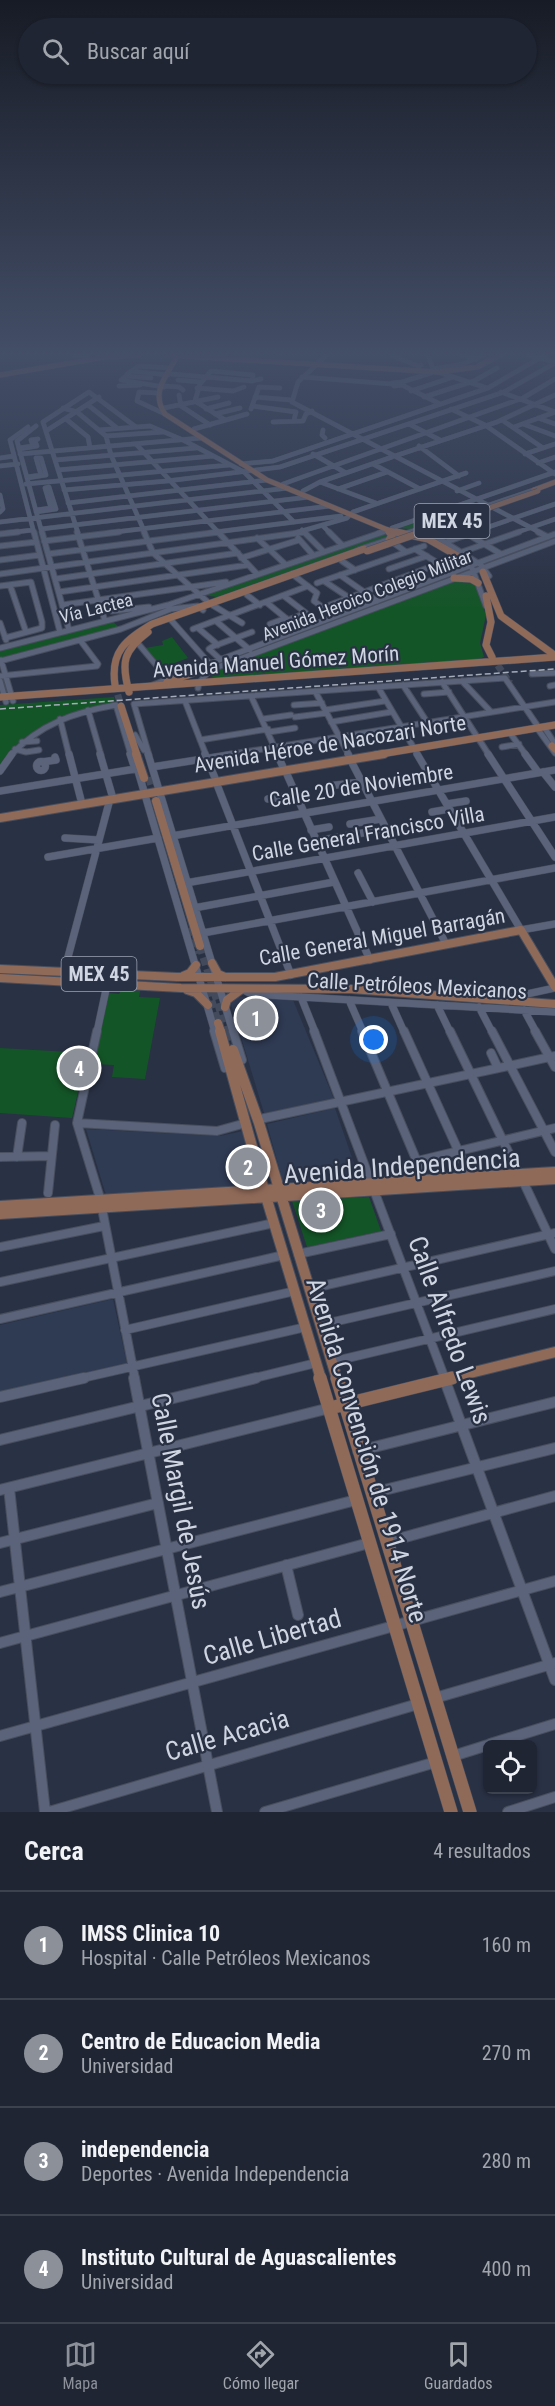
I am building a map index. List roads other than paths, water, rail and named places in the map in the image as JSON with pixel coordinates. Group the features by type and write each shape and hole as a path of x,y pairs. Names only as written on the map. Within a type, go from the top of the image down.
{"main road":[{"path":"204,440 244,464"},
{"path":"209,440 267,480 303,491 350,514"},
{"path":"254,471 330,506 405,534 433,535 477,568 495,606 509,623 554,654"},
{"name":"MEX 45","path":"207,600 247,595 555,482"},
{"name":"MEX 45","path":"539,489 555,487"},
{"path":"392,529 419,534 477,568 490,616 486,640 492,657"},
{"path":"392,529 392,542"},
{"path":"454,574 471,579 478,584"},
{"name":"MEX 45","path":"155,624 201,608 207,600 294,576"},
{"name":"MEX 45","path":"119,688 117,668 121,654 139,635 155,624 201,608"},
{"path":"146,618 155,624"},
{"path":"119,688 123,662 129,648 155,624"},
{"path":"119,688 107,666 116,648 134,632 155,624"},
{"path":"459,666 480,662 486,657 482,640 490,625"},
{"name":"Avenida Manuel Gómez Morín","path":"6,699 119,688 196,686 217,682 459,666 554,654"},
{"name":"Avenida Manuel Gómez Morín","path":"6,699 119,688 319,680 555,663"},
{"path":"151,687 203,672 217,682"},
{"path":"319,680 322,677 345,674"},
{"name":"Avenida Convención de 1914 Norte","path":"124,705 127,726 148,779"},
{"name":"Avenida Convención de 1914 Norte","path":"124,705 148,779"},
{"name":"Avenida Héroe de Nacozari Norte","path":"477,736 510,733 555,723"},
{"name":"Avenida Héroe de Nacozari Norte","path":"111,797 143,792 148,779 216,780 539,727"},
{"path":"0,816 81,800 111,797"},
{"path":"0,816 111,797"},
{"path":"189,928 154,802 200,946"},
{"path":"521,930 555,988"},
{"name":"Calle General Miguel Barragán","path":"216,978 291,975 521,930"},
{"path":"212,963 218,974 231,979"},
{"path":"177,977 190,973 196,965"},
{"name":"MEX 45","path":"0,969 216,978"},
{"name":"MEX 45","path":"0,978 202,988"},
{"path":"181,988 195,993 208,1005"},
{"name":"Calle Petróleos Mexicanos","path":"202,988 351,989 552,1002"},
{"path":"225,1007 227,1000 242,989"},
{"name":"Avenida Convención de 1914 Norte","path":"218,1023 274,1223 451,1812"},
{"name":"Avenida Convención de 1914 Norte","path":"233,1050 259,1121 470,1812"},
{"name":"Avenida Independencia","path":"0,1214 101,1204 521,1177 555,1172"},
{"name":"Avenida Independencia","path":"521,1177 555,1179"},
{"name":"Avenida Independencia","path":"0,1206 101,1204"},
{"path":"330,1408 555,1352"}],"street":[{"path":"11,440 13,454 60,632"},
{"path":"18,440 27,480 69,630"},
{"path":"0,457 32,446 31,440 34,440"},
{"path":"19,450 37,446 35,441 37,440"},
{"path":"49,440 105,621"},
{"path":"88,440 90,448"},
{"path":"107,440 119,475 153,553 207,600 242,623"},
{"path":"183,440 244,472 324,552"},
{"path":"19,450 52,451 187,440"},
{"path":"315,446 310,444 321,440"},
{"path":"244,464 266,462 333,440"},
{"path":"64,490 170,481 280,467 362,440 458,491 497,508 511,519 548,537"},
{"path":"37,513 72,514 262,492 285,486 331,465 405,440"},
{"path":"303,491 320,482 440,440"},
{"path":"505,440 554,473"},
{"path":"531,440 543,448"},
{"path":"136,444 257,574"},
{"path":"525,454 555,444"},
{"path":"419,446 459,476"},
{"path":"55,460 198,448"},
{"path":"306,450 346,473"},
{"path":"58,470 213,456"},
{"path":"538,463 555,457"},
{"path":"21,485 27,480 41,475 36,459 40,458 46,475 27,480"},
{"path":"0,466 23,463"},
{"path":"373,464 420,489"},
{"path":"27,480 61,480 229,465"},
{"path":"338,489 387,472"},
{"path":"48,554 350,514 466,473"},
{"path":"207,600 240,580 342,545 481,502 554,473"},
{"path":"68,503 267,480"},
{"path":"320,482 376,503"},
{"path":"458,491 479,483"},
{"path":"0,522 30,519 37,513 51,508 45,488 50,487 56,509 37,513"},
{"path":"433,535 539,489"},
{"path":"0,495 3,509 0,512"},
{"path":"41,529 309,497"},
{"path":"364,551 419,534 481,502"},
{"path":"446,542 555,504"},
{"path":"44,541 330,506"},
{"path":"0,574 294,534 347,518 350,514"},
{"path":"462,552 555,519"},
{"path":"323,526 342,545"},
{"path":"0,534 33,530"},
{"path":"294,534 313,555"},
{"path":"340,559 392,542 405,534"},
{"path":"419,534 477,568 489,568 494,560"},
{"path":"433,535 462,552 477,568 478,584 490,616"},
{"path":"469,535 501,554"},
{"name":"Avenida Heroico Colegio Militar","path":"196,686 203,672 250,650 454,574 477,568 548,537 555,538"},
{"path":"258,538 285,564"},
{"name":"Avenida Heroico Colegio Militar","path":"494,560 501,554 555,538"},
{"name":"Avenida Heroico Colegio Militar","path":"494,560 555,538"},
{"path":"55,579 239,555 299,540"},
{"path":"0,546 36,542"},
{"path":"392,542 406,552"},
{"path":"215,646 195,628 424,546"},
{"path":"416,549 454,574"},
{"path":"0,560 40,555"},
{"path":"453,555 454,574"},
{"path":"389,570 427,556"},
{"path":"340,559 355,570"},
{"path":"378,562 411,588"},
{"path":"303,611 321,607 438,564"},
{"path":"59,592 248,565"},
{"path":"151,687 167,678 250,650 334,616 454,574"},
{"name":"Avenida Heroico Colegio Militar","path":"203,672 454,574"},
{"path":"340,575 377,601"},
{"path":"294,576 317,593 313,599 334,616"},
{"path":"62,605 240,580"},
{"path":"0,586 31,582 42,623"},
{"path":"323,583 348,597"},
{"path":"9,585 26,633"},
{"path":"247,595 290,620 306,614 284,596"},
{"name":"Vía Lactea","path":"0,648 116,619 191,597 207,600"},
{"path":"112,611 149,608"},
{"path":"6,699 0,661 121,629 177,608 201,608"},
{"path":"0,623 5,639 26,633 56,617 65,616"},
{"path":"283,636 271,625 286,618"},
{"path":"116,619 121,629"},
{"path":"171,620 209,663"},
{"path":"216,621 250,650"},
{"path":"220,659 210,649 252,632"},
{"path":"2,678 97,666 98,664 80,640"},
{"path":"136,641 167,678"},
{"path":"532,674 555,673"},
{"path":"0,771 15,749 35,731 60,719 88,710 124,705 506,678 554,748"},
{"path":"462,681 491,712"},
{"path":"442,682 555,857"},
{"path":"404,685 427,723"},
{"path":"378,687 521,930"},
{"path":"315,691 446,944"},
{"path":"424,694 449,692"},
{"path":"251,696 370,960"},
{"path":"185,701 291,975"},
{"path":"263,719 385,701"},
{"path":"152,767 555,702"},
{"path":"294,705 322,703"},
{"path":"0,791 106,773 148,779 124,705"},
{"name":"Avenida Convención de 1914 Norte","path":"124,705 152,767 143,792 228,1077 240,1101"},
{"path":"64,972 111,797 88,710"},
{"path":"331,722 391,712"},
{"path":"60,719 81,800"},
{"path":"200,740 295,728"},
{"path":"510,733 555,787"},
{"path":"22,742 37,741"},
{"path":"502,747 519,744"},
{"path":"15,749 26,752 39,750"},
{"path":"36,784 37,765 56,760 55,757"},
{"name":"Calle 20 de Noviembre","path":"172,836 555,770"},
{"name":"Avenida Convención de 1914 Norte","path":"148,779 172,836 259,1121"},
{"path":"328,786 361,782"},
{"path":"268,799 295,795"},
{"path":"432,812 466,801"},
{"name":"Calle General Francisco Villa","path":"186,883 555,817"},
{"path":"350,824 381,819"},
{"path":"311,830 329,827"},
{"path":"316,842 386,829"},
{"path":"65,838 98,844"},
{"path":"48,857 98,844 158,838"},
{"path":"203,933 555,868"},
{"path":"358,873 373,902"},
{"path":"194,908 334,882"},
{"name":"Calle General Miguel Barragán","path":"521,930 555,924"},
{"path":"107,985 77,1123 217,1131 246,1123"},
{"path":"498,1000 555,988"},
{"name":"Calle Petróleos Mexicanos","path":"242,989 251,994 555,1012"},
{"name":"Calle Alfredo Lewis","path":"301,997 552,1664 555,1680"},
{"path":"349,1000 386,1093 426,1183"},
{"path":"391,1003 472,1180"},
{"path":"437,1005 502,1141 552,1233 555,1249"},
{"path":"479,1006 555,1152"},
{"path":"524,1010 552,1057 555,1067"},
{"path":"490,1053 498,1068"},
{"path":"259,1121 552,1057"},
{"path":"17,1157 22,1123"},
{"name":"Calle Margil de Jesús","path":"77,1123 101,1204 217,1812"},
{"path":"48,1193 47,1176 54,1125"},
{"path":"417,1161 555,1128"},
{"path":"0,1157 51,1156"},
{"path":"0,1282 274,1223"},
{"path":"0,1247 104,1226"},
{"path":"309,1289 552,1233"},
{"path":"298,1254 391,1234"},
{"path":"0,1319 284,1255"},
{"path":"320,1325 555,1271"},
{"path":"125,1330 295,1291"},
{"path":"331,1362 555,1309"},
{"path":"0,1397 306,1328"},
{"path":"0,1440 316,1363"},
{"path":"358,1451 555,1402"},
{"path":"47,1812 15,1539 5,1489 330,1408"},
{"path":"372,1493 555,1448"},
{"path":"387,1542 555,1496"},
{"path":"0,1592 356,1500"},
{"path":"0,1543 158,1503"},
{"path":"0,1643 369,1543"},
{"path":"286,1565 298,1615"},
{"name":"Calle Libertad","path":"0,1736 555,1581"},
{"path":"435,1698 552,1664"},
{"name":"Calle Acacia","path":"47,1812 418,1704"},
{"path":"505,1740 555,1724"},
{"path":"453,1756 483,1747"},
{"path":"265,1812 436,1762"},
{"path":"508,1812 555,1797"}],"tunnel":[{"path":"492,657 510,683"},
{"path":"115,685 121,706"},
{"path":"149,777 155,798"},
{"path":"189,928 197,954"},
{"path":"200,946 227,1032"},
{"path":"208,989 218,1023"},
{"path":"227,1031 233,1050"}],"railway":[{"path":"0,709 555,669"}],"place":[{"name":"IMSS Clinica 10","path":"256,1018"},
{"name":"Instituto Cultural de Aguascalientes","path":"79,1068"},
{"name":"Centro de Educacion Media","path":"248,1167"},
{"name":"independencia","path":"321,1210"}]}
